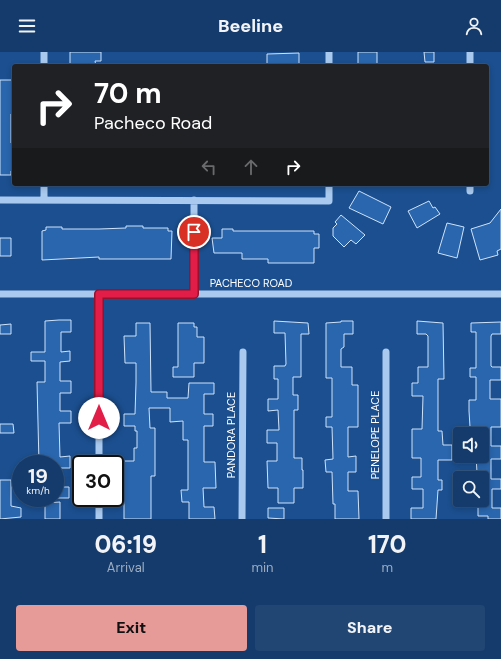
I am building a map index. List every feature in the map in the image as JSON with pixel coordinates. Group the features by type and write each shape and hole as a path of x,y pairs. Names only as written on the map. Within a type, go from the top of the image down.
{"street":[{"path":"44,52 44,64"},
{"path":"329,52 329,64"},
{"path":"470,52 470,64"},
{"path":"44,186 44,200"},
{"path":"0,200 328,201 328,186"},
{"path":"194,200 194,294"},
{"name":"PACHECO ROAD","path":"0,294 501,294"},
{"path":"99,294 99,455"},
{"name":"PANDORA PLACE","path":"242,519 243,352"},
{"name":"PENELOPE PLACE","path":"386,352 386,519"},
{"path":"99,507 99,519"}],"building":[{"path":"70,52 101,52 101,61 95,61 96,64 70,64"},
{"path":"358,52 377,52 377,64 358,64"},
{"path":"424,52 434,52 434,62 425,62"},
{"path":"299,53 299,64 267,64 267,54"},
{"path":"0,80 12,80 12,171 11,175 0,175"},
{"path":"359,191 391,207 383,224 349,208"},
{"path":"429,201 433,208 435,207 440,214 417,228 408,211"},
{"path":"501,209 501,249 497,251 498,255 480,260 471,229 490,223"},
{"path":"341,215 365,235 356,244 351,240 344,247 333,236 333,228 337,224 335,222"},
{"path":"447,223 464,227 457,258 438,253"},
{"path":"126,226 168,228 168,231 172,231 171,259 99,259 99,257 42,260 42,231 46,230 46,227 62,227 62,229 99,229 126,228"},
{"path":"222,229 233,229 233,231 314,231 314,234 319,234 319,248 314,248 314,263 268,263 268,259 242,259 242,253 214,253 212,238 222,238"},
{"path":"0,238 11,238 11,256 0,256"},
{"path":"71,320 71,332 61,332 61,352 70,351 70,361 60,362 60,381 71,381 71,393 60,393 60,411 71,411 71,423 59,423 60,455 39,455 37,382 45,382 45,361 31,361 31,352 45,352 45,321"},
{"path":"274,321 308,323 309,334 301,334 301,377 293,377 293,395 298,395 298,410 294,410 294,458 302,458 303,470 303,488 294,488 294,503 278,503 278,488 268,488 267,461 277,461 277,443 267,443 267,430 279,430 278,410 268,411 268,399 278,399 278,379 274,379 274,366 285,366 286,364 285,333 274,333"},
{"path":"353,321 353,334 344,334 344,347 341,349 341,367 352,367 352,385 358,385 358,427 348,427 348,457 356,456 356,472 348,472 348,491 358,491 359,519 335,519 332,472 326,472 325,460 333,459 332,427 326,427 326,417 332,417 332,378 326,378 326,323"},
{"path":"417,321 443,323 444,379 438,379 438,431 442,431 443,445 452,445 452,460 438,460 438,480 442,480 442,490 438,490 436,519 411,519 411,508 423,508 423,489 412,489 412,477 421,477 421,458 412,458 412,429 422,429 423,396 412,396 412,383 418,383 418,367 428,367 428,336 426,334 417,334"},
{"path":"501,322 501,334 492,334 491,336 491,366 501,367 501,380 490,380 490,399 501,399 501,427 491,427 491,446 501,446 501,459 491,459 491,479 501,479 501,489 492,489 492,508 501,508 501,519 488,519 488,516 478,516 478,507 489,507 489,471 477,471 476,463 489,463 489,427 470,427 469,400 476,400 476,377 470,377 470,368 476,368 476,332 471,332 471,323"},
{"path":"136,323 150,323 151,392 167,392 167,398 188,398 189,383 214,383 214,394 204,394 204,414 213,414 213,426 204,426 204,462 215,462 216,488 203,488 204,507 214,507 215,519 189,519 189,502 182,502 181,490 188,490 188,440 183,440 183,421 170,422 170,408 149,408 150,428 155,428 155,476 151,476 151,519 124,519 124,461 134,461 134,448 137,448 137,431 135,431 135,426 124,426 124,414 135,414 136,363 125,363 124,336 136,336"},
{"path":"178,323 194,323 194,327 197,327 197,337 204,337 204,363 194,363 194,377 173,377 173,367 178,367"},
{"path":"11,324 11,334 0,334 0,325"},
{"path":"0,424 13,424 14,433 0,433"},
{"path":"70,456 70,468 64,468 64,457"},
{"path":"0,480 11,480 11,506 21,508 21,517 0,519"},
{"path":"64,487 69,487 69,498 64,498"},
{"path":"45,507 60,507 60,519 45,519"},
{"path":"268,508 284,508 284,519 268,518"}],"route":[{"path":"99,418 99,294 194,294 194,232"}]}
